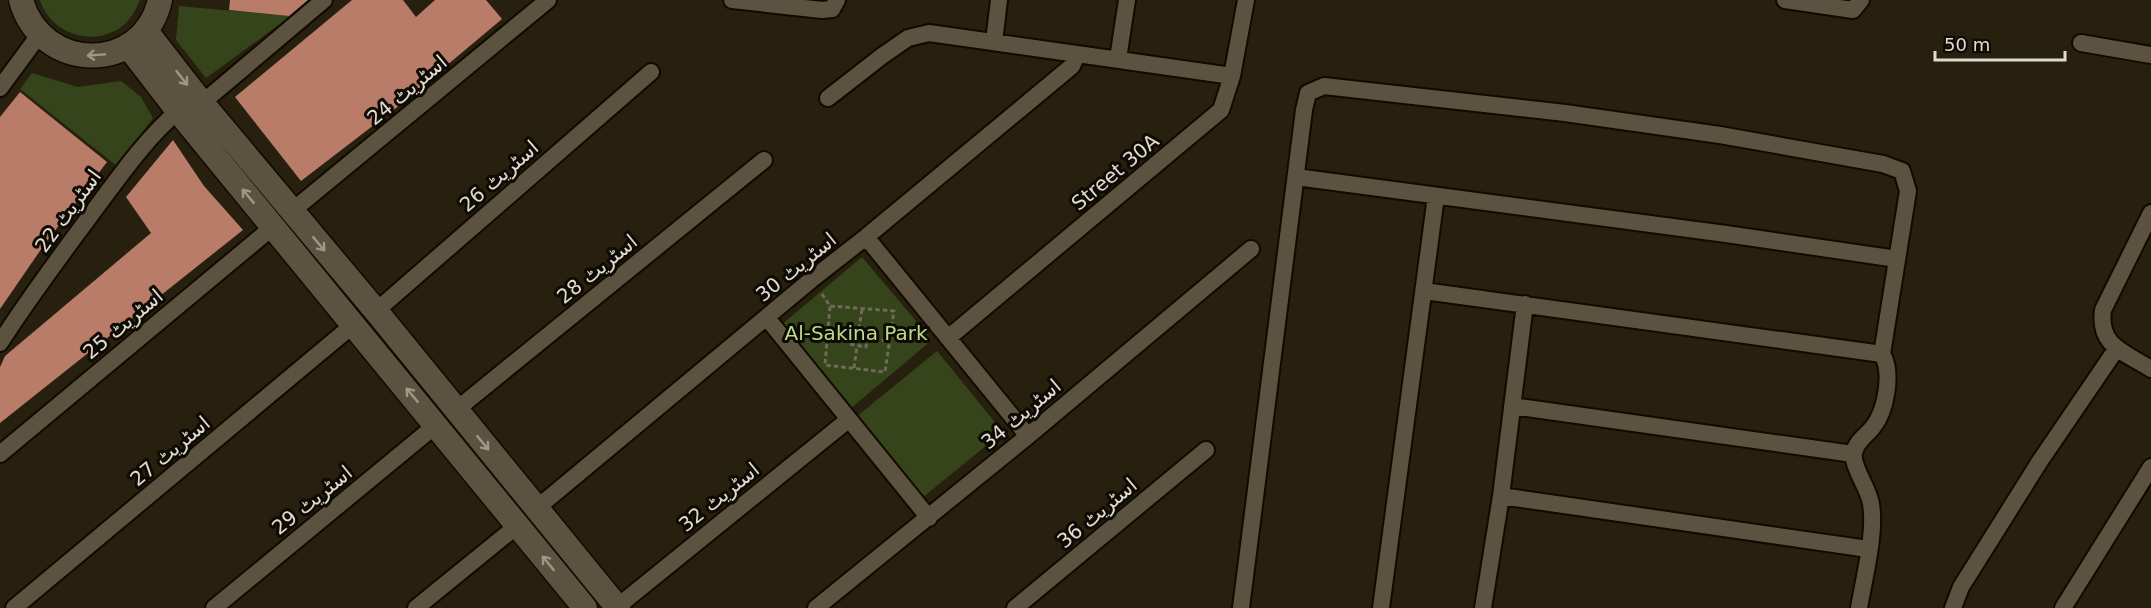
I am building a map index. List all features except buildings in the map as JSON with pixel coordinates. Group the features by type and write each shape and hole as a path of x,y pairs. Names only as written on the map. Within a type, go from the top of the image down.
{"street":[{"path":"21,0 30,23 39,35 54,46 72,54 91,57 110,54 137,39 158,12 160,0"},
{"path":"202,103 324,0"},
{"name":"اسٹریٹ 24","path":"283,219 548,0"},
{"path":"732,0 822,10 832,9 837,0"},
{"path":"994,42 999,0"},
{"path":"1118,60 1127,0"},
{"name":"Street 30A","path":"948,338 1221,110 1232,76 1246,0"},
{"path":"1785,0 1853,10 1861,0"},
{"path":"828,98 908,38 929,33 1232,76"},
{"path":"0,88 39,35"},
{"path":"137,39 202,103 354,326 585,608"},
{"path":"137,39 178,111 376,311 618,607"},
{"path":"2081,44 2151,55"},
{"name":"اسٹریٹ 30","path":"537,508 1072,66 1077,55"},
{"name":"اسٹریٹ 26","path":"376,311 651,72"},
{"path":"1241,608 1304,110 1308,93 1324,86 1587,116 1720,135 1883,164 1902,171 1908,191 1882,354 1887,362 1883,410 1874,426 1858,442 1853,454 1871,502 1872,519 1859,608"},
{"name":"اسٹریٹ 22","path":"0,343 21,309 118,178 165,122 178,111"},
{"name":"اسٹریٹ 28","path":"456,410 764,160"},
{"path":"1296,177 1898,259"},
{"path":"1381,608 1436,196"},
{"path":"2151,213 2144,248 2103,310 2102,330 2107,339 2117,348 2151,369"},
{"name":"اسٹریٹ 25","path":"0,454 283,219"},
{"path":"866,237 1029,436"},
{"name":"اسٹریٹ 34","path":"816,608 1029,436 1251,249"},
{"path":"1424,291 1882,354"},
{"path":"1482,608 1501,496 1525,304"},
{"path":"767,318 929,518"},
{"name":"اسٹریٹ 27","path":"14,608 354,326"},
{"path":"1953,608 1961,587 2034,471 2117,348"},
{"path":"1512,406 1853,454"},
{"name":"اسٹریٹ 32","path":"618,607 848,420"},
{"name":"اسٹریٹ 29","path":"214,608 436,425"},
{"name":"اسٹریٹ 36","path":"1015,608 1206,450"},
{"path":"2063,608 2151,467"},
{"path":"493,495 513,479"},
{"path":"1501,496 1869,549"},
{"path":"416,608 518,525"}],"path":[{"path":"830,306 894,311 885,372 825,365 828,335 830,306"},
{"path":"859,329 862,309"},
{"path":"851,328 859,329 868,331 866,347 849,344 851,328"},
{"path":"828,335 850,336"},
{"path":"867,339 889,341"},
{"path":"854,368 857,346"}],"green space":[{"path":"40,0 140,0 134,13 125,24 113,32 88,37 64,30 46,12"},
{"path":"179,6 291,16 206,78 176,40"},
{"path":"32,73 78,87 121,81 141,97 153,118 117,166 20,89"},
{"name":"Al-Sakina Park","path":"862,257 932,340 850,409 780,326"},
{"path":"937,351 1003,432 922,498 856,417"}]}
